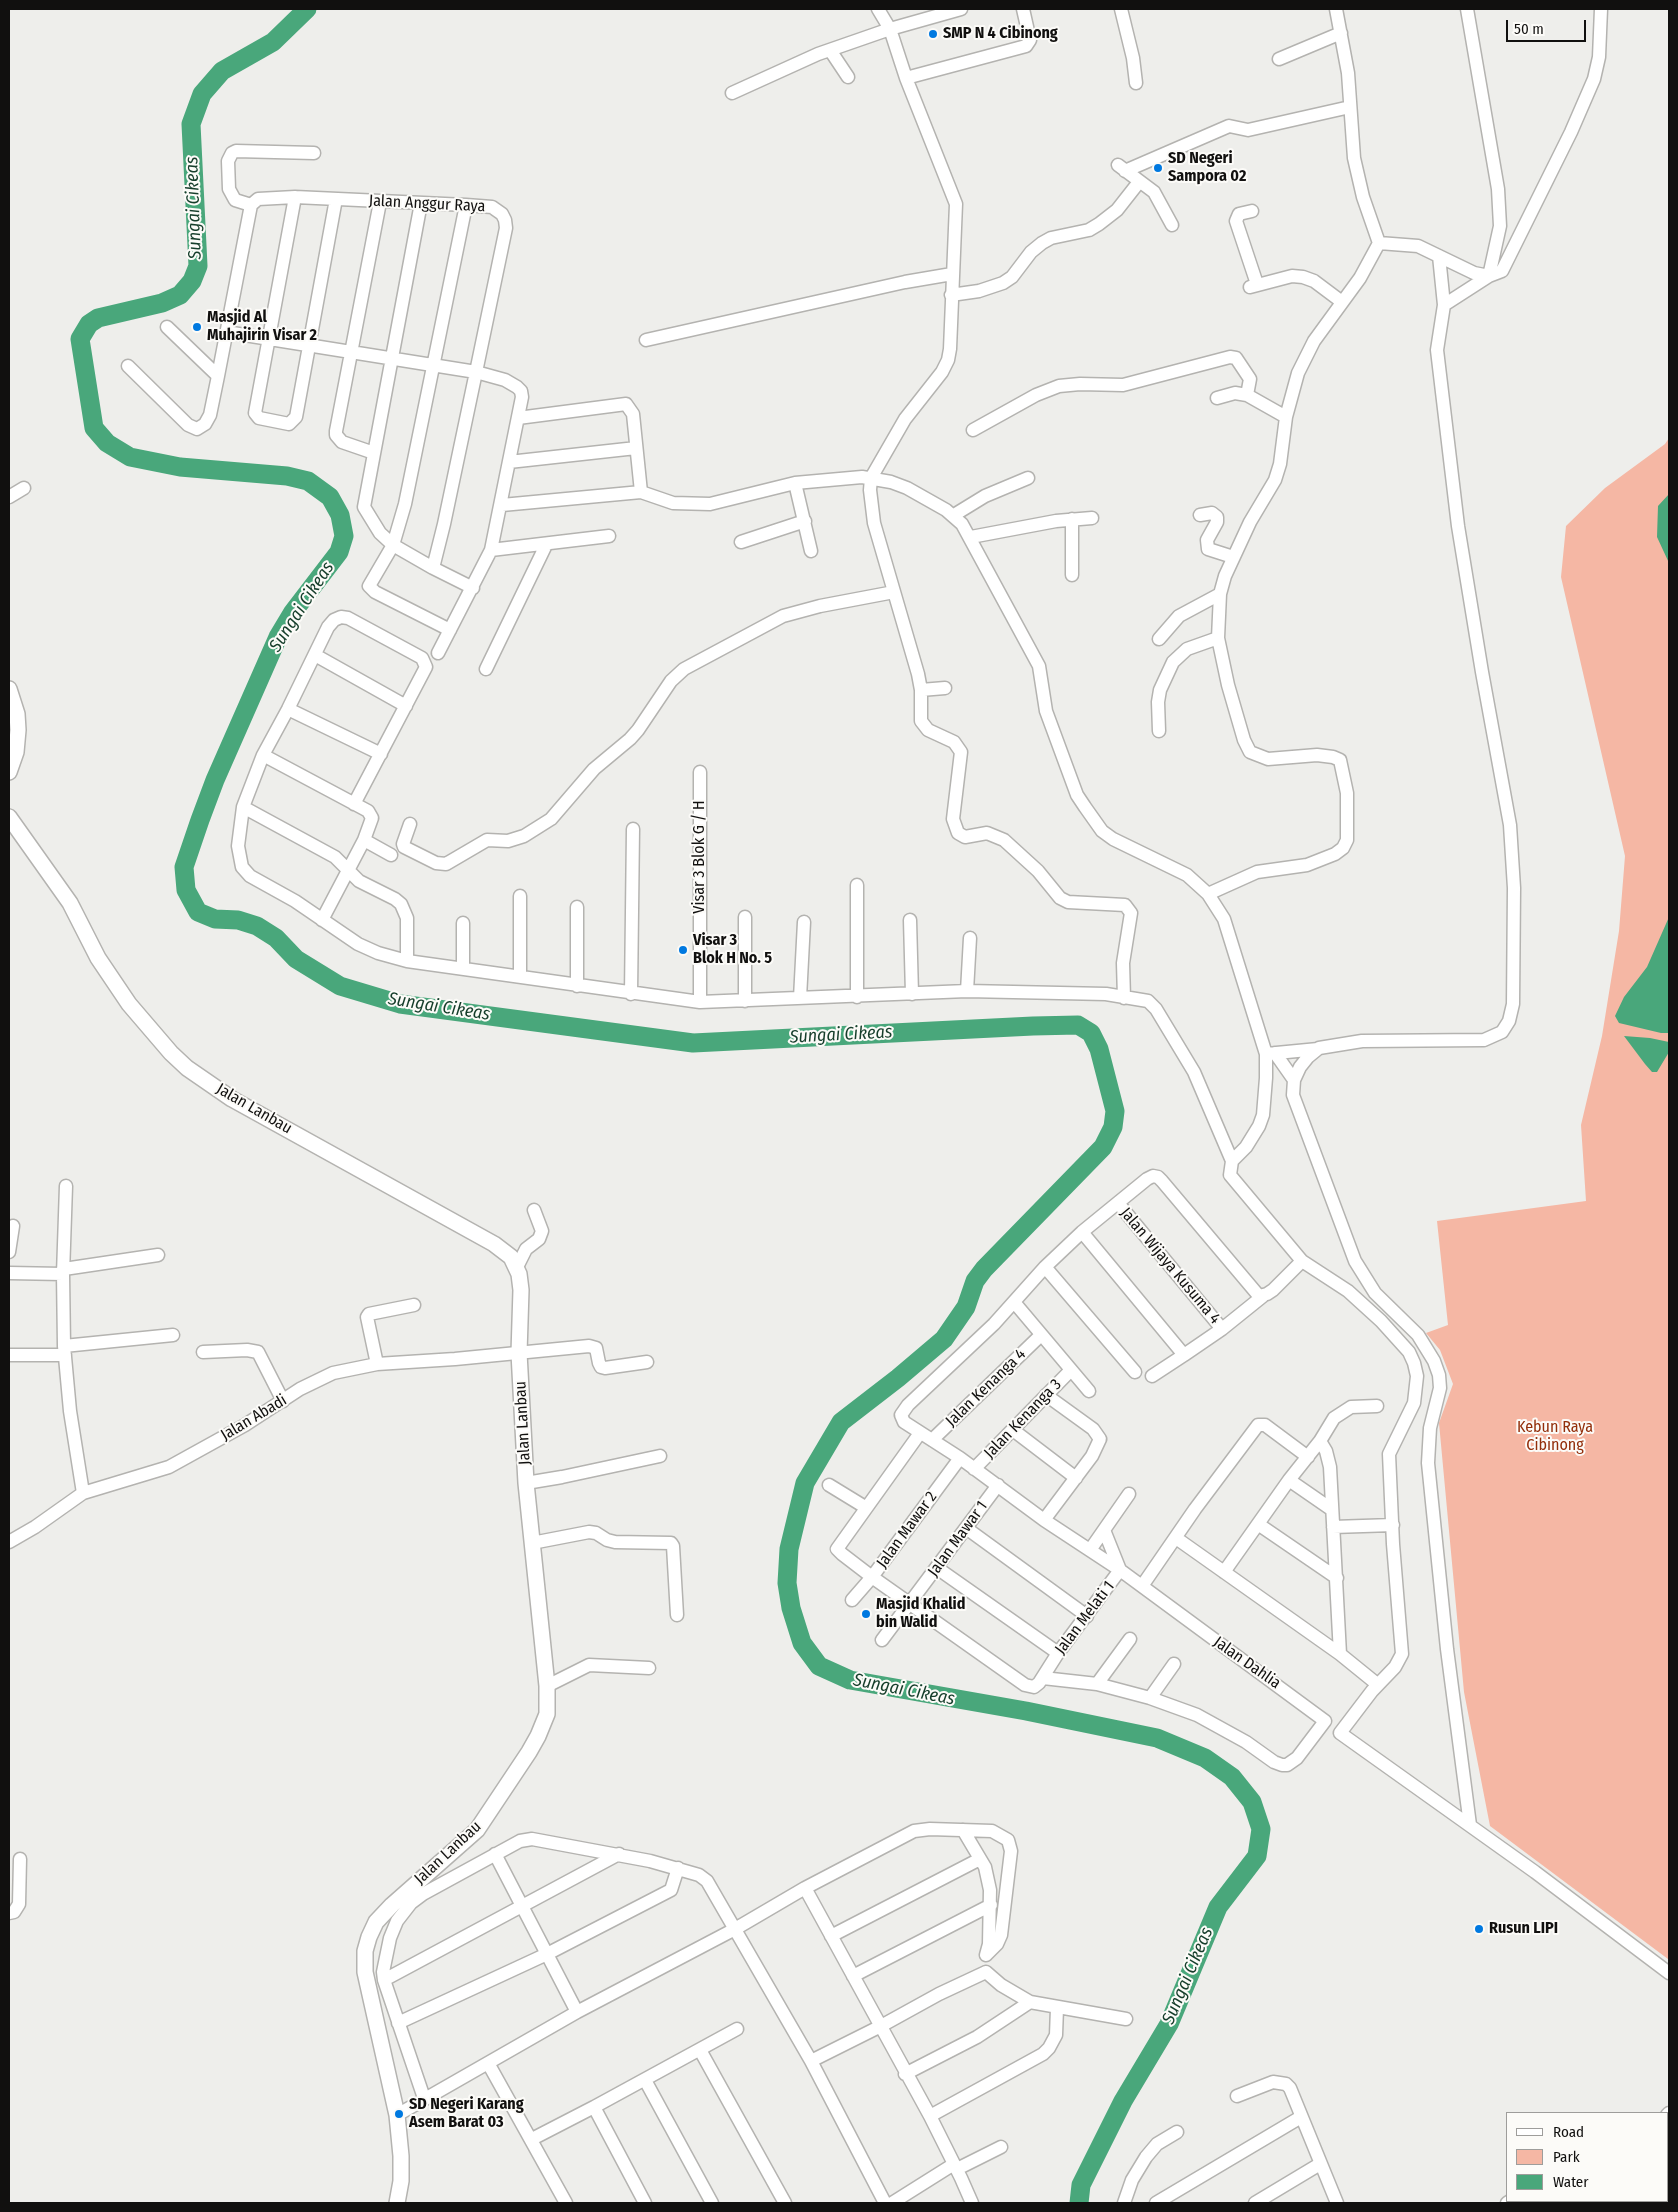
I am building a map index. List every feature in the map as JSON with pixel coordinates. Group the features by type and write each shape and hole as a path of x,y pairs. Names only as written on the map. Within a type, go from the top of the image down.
{"street":[{"path":"878,9 890,29 906,78 956,204 948,360 942,372 905,419 871,478 871,506 921,690 921,721 924,727 954,742 961,752 953,819 958,833 965,837 987,834 1004,840 1038,871 1060,898 1068,902 1125,905 1130,913 1123,963 1124,998"},
{"path":"732,93 788,66 830,50 890,29 961,9"},
{"path":"906,78 1026,46 1030,40 1024,9"},
{"path":"1121,9 1133,58 1136,83"},
{"path":"1208,894 1257,872 1307,865 1335,854 1343,848 1347,840 1347,793 1340,760 1333,756 1317,755 1268,759 1250,752 1244,740 1230,694 1218,638 1220,594 1233,557 1250,522 1275,480 1280,464 1286,417 1304,358 1360,278 1379,243 1363,198 1354,158 1348,73 1336,9"},
{"path":"1467,9 1498,188 1500,226 1489,276"},
{"path":"1444,305 1489,276 1502,271 1572,132 1594,79 1599,57 1601,9"},
{"path":"1279,59 1341,33"},
{"path":"830,50 848,77"},
{"path":"1172,225 1158,197 1121,168 1229,126 1248,130 1350,107"},
{"path":"128,366 188,425 196,429 203,427 208,420 218,376 251,205 239,203 232,196 229,189 228,161 232,153 236,151 314,153"},
{"path":"951,295 968,294 1003,283 1012,277 1031,252 1042,243 1051,238 1089,230 1099,224 1117,210 1139,182"},
{"path":"295,197 256,410 256,415 259,418 289,424 294,420 336,199"},
{"name":"Jalan Anggur Raya","path":"251,205 258,199 295,197 466,205 492,207 497,210 506,220 506,228 476,372"},
{"path":"374,452 342,442 336,436 336,426 380,202"},
{"path":"421,203 364,507 380,533 393,545 432,568 473,588"},
{"path":"450,630 375,592 370,588 370,583 393,545 405,504 435,366 466,205"},
{"path":"1252,211 1239,214 1236,221 1253,285 1292,276 1303,277 1314,280 1342,302"},
{"path":"1379,243 1418,246 1474,273 1489,276"},
{"path":"1270,1054 1362,1041 1484,1040 1496,1036 1507,1026 1513,1004 1514,888 1510,825 1480,663 1444,422 1437,350 1444,305 1439,256"},
{"path":"646,340 905,282 952,274"},
{"path":"167,327 218,376"},
{"path":"226,332 476,372 497,377 517,387 521,392 522,397 502,505 491,550 438,653"},
{"path":"973,430 1036,395 1059,386 1080,384 1123,385 1230,357 1236,358 1249,377 1250,383 1247,395"},
{"path":"432,568 444,524 476,372"},
{"path":"1217,398 1236,393 1247,395 1286,417"},
{"path":"518,418 626,404 633,414 641,492"},
{"path":"509,462 636,448"},
{"path":"502,505 641,492 673,503 710,504 795,483 848,477 871,478 891,482 907,488 954,515 971,537 987,573 1039,666 1046,711 1084,807 1102,831 1113,839 1187,875 1208,894 1224,919 1244,986 1270,1054 1294,1080"},
{"path":"954,515 985,496 1028,478"},
{"path":"795,483 811,551"},
{"path":"9,497 24,488"},
{"path":"1200,515 1212,513 1217,517 1217,522 1207,540 1208,549 1233,557"},
{"path":"971,537 1072,519 1092,518"},
{"path":"1072,519 1072,576"},
{"path":"740,542 805,521"},
{"path":"491,550 546,545 609,536"},
{"path":"486,668 546,545"},
{"path":"410,824 404,846 436,863 446,864 488,840 508,841 524,836 556,815 594,769 630,739 671,681 684,669 783,616 820,606 894,592"},
{"path":"1159,638 1179,616 1220,594"},
{"path":"354,804 425,673 426,667 422,658 348,618 340,617 328,627 263,755 243,807 238,846 242,867 250,876 295,901 358,944 378,954 407,961 631,994 700,1002 967,992 1079,993 1148,1001 1156,1008 1194,1072 1232,1161"},
{"path":"1159,731 1158,702 1160,690 1173,662 1187,649 1218,638"},
{"path":"315,655 406,706"},
{"path":"9,688 17,714 18,730 16,752 9,772"},
{"path":"921,690 945,688"},
{"path":"288,709 380,754"},
{"path":"263,755 368,811 372,818 364,840 322,920"},
{"name":"Visar 3 Blok G / H","path":"700,772 700,1002"},
{"path":"243,807 334,857 360,881 401,904 408,918 407,961"},
{"name":"Jalan Lanbau","path":"9,817 70,903 98,958 129,1004 187,1068 232,1100 494,1244 510,1257 517,1267 521,1290 519,1353 526,1482 547,1686 547,1714 538,1736 476,1830 392,1905 376,1922 368,1937 365,1951 365,1972 397,2115 401,2156 401,2181 397,2203"},
{"path":"631,994 633,829"},
{"path":"364,840 392,855"},
{"path":"857,885 857,997"},
{"path":"520,896 520,978"},
{"path":"577,906 577,986"},
{"path":"745,917 745,1001"},
{"path":"910,920 912,994"},
{"path":"800,998 804,922"},
{"path":"463,923 463,968"},
{"path":"967,992 970,938"},
{"path":"1319,1048 1308,1056 1300,1067 1294,1080 1294,1095 1355,1261 1375,1293 1418,1335 1434,1361 1439,1375 1440,1388 1430,1428 1428,1464 1447,1649 1470,1825"},
{"path":"1270,1054 1263,1115 1254,1135 1232,1161 1229,1171 1234,1182 1302,1261 1348,1291 1381,1321 1412,1356 1417,1376 1414,1403 1389,1454 1394,1525 1393,1544 1402,1654 1395,1667 1377,1684 1340,1732"},
{"path":"1089,1391 1014,1302 1044,1267 1082,1232 1147,1179 1153,1176 1158,1177 1257,1293"},
{"path":"66,1186 63,1272 65,1351 70,1410 82,1493"},
{"name":"Jalan Wijaya Kusuma 4","path":"1118,1203 1222,1329"},
{"path":"517,1267 526,1249 539,1239 542,1231 534,1210"},
{"path":"9,1252 13,1226"},
{"path":"1082,1232 1184,1355"},
{"path":"9,1272 63,1272 158,1256"},
{"path":"1152,1376 1222,1329 1257,1293 1274,1290 1302,1261"},
{"path":"1044,1267 1135,1372"},
{"name":"Jalan Dahlia","path":"1014,1302 966,1353 904,1410 901,1415 904,1422 960,1458 1044,1520 1120,1570 1470,1825 1669,1973"},
{"path":"377,1364 367,1317 368,1314 414,1305"},
{"path":"9,1355 65,1351 173,1335"},
{"name":"Jalan Kenanga 4","path":"932,1440 1041,1335"},
{"name":"Jalan Abadi","path":"9,1542 36,1527 82,1493 169,1467 245,1425 300,1389 333,1373 377,1364 589,1346 596,1348 598,1363 601,1367 647,1362"},
{"path":"203,1352 247,1350 258,1352 283,1401"},
{"name":"Jalan Kenanga 3","path":"974,1469 1071,1370"},
{"path":"1044,1520 1092,1456 1100,1439 1092,1429 1046,1396"},
{"path":"1224,1572 1289,1480 1320,1441 1334,1418 1358,1405 1377,1406"},
{"path":"1142,1586 1258,1425 1265,1425 1308,1457"},
{"path":"1013,1430 1076,1478"},
{"path":"920,1433 838,1548 842,1554 872,1577 1025,1685 1034,1687 1043,1678 1097,1684 1150,1698 1197,1715 1246,1742 1274,1762 1287,1765 1297,1758 1325,1721"},
{"path":"1320,1441 1329,1460 1340,1654"},
{"path":"526,1482 562,1477 660,1456"},
{"name":"Jalan Mawar 2","path":"852,1600 872,1577 960,1458"},
{"path":"1289,1480 1331,1509"},
{"path":"829,1485 866,1507"},
{"name":"Jalan Mawar 1","path":"882,1640 998,1486"},
{"path":"1090,1550 1129,1494"},
{"path":"1258,1524 1337,1578"},
{"path":"1333,1527 1394,1525"},
{"path":"966,1528 1087,1616"},
{"name":"Jalan Melati 1","path":"1043,1678 1058,1653 1120,1570 1104,1530"},
{"path":"532,1543 589,1532 596,1533 607,1540 615,1542 671,1543 677,1615"},
{"path":"1176,1538 1340,1654 1377,1684"},
{"path":"937,1568 1058,1653"},
{"path":"1097,1684 1130,1639"},
{"path":"1150,1698 1174,1664"},
{"path":"547,1686 590,1665 649,1668"},
{"path":"962,1830 980,1859 988,1878 991,1906 986,1972 1001,1985 1030,2002 1126,2019"},
{"path":"397,2115 576,2012 735,1930 805,1888 914,1831 992,1831 1008,1840 1011,1846 1001,1935 997,1944 986,1955"},
{"path":"424,2098 384,1980 383,1972 390,1938 397,1921 407,1907 422,1894 520,1841 532,1839 619,1854 698,1874 707,1881 811,2061 885,2203"},
{"path":"495,1854 576,2012"},
{"path":"384,1980 523,1908 619,1854"},
{"path":"9,1913 14,1912 19,1904 20,1859"},
{"path":"831,1936 980,1859"},
{"path":"398,2023 547,1954 671,1890 678,1868"},
{"path":"805,1888 930,2116 956,2166 972,2203"},
{"path":"853,1976 991,1906"},
{"path":"811,2061 939,1994 986,1972"},
{"path":"906,2074 977,2037 1030,2002"},
{"path":"930,2116 1043,2054 1049,2048 1056,2035 1056,2008"},
{"path":"532,2139 737,2029"},
{"path":"700,2050 785,2203"},
{"path":"488,2063 566,2203"},
{"path":"645,2080 712,2203"},
{"path":"1237,2096 1273,2082 1286,2084 1290,2088 1337,2203"},
{"path":"594,2107 645,2203"},
{"path":"1156,2203 1302,2117"},
{"path":"1124,2203 1132,2180 1146,2157 1157,2144 1177,2132"},
{"path":"892,2203 956,2166 1001,2147"},
{"path":"1255,2203 1320,2164"}],"green space":[{"name":"Kebun Raya Cibinong","path":"1669,438 1668,1959 1490,1826 1464,1692 1439,1423 1453,1384 1440,1350 1426,1333 1448,1325 1437,1221 1586,1201 1581,1125 1602,1036 1619,931 1625,856 1561,577 1566,526 1605,488 1665,444"}],"water":[{"path":"1669,494 1669,563 1657,537 1658,506"},
{"path":"1669,917 1669,1033 1661,1033 1619,1023 1615,1016 1624,997 1647,967"},
{"path":"1624,1036 1669,1042 1669,1052 1657,1072 1652,1072"}],"waterway":[{"name":"Sungai Cikeas","path":"307,9 273,42 222,71 202,94 191,124 198,266 192,281 180,295 162,303 98,318 89,324 80,339 94,428 107,443 130,457 180,467 287,476 308,481 330,497 340,515 344,536 339,552 293,612 278,637 215,780 184,867 186,890 198,912 215,919 238,920 257,926 276,938 296,959 340,986 400,1004 693,1043 1033,1026 1078,1025 1091,1033 1099,1049 1115,1111 1113,1127 1103,1147 984,1269 975,1281 966,1307 944,1339 898,1378 841,1422 805,1483 789,1549 787,1583 791,1608 802,1643 819,1666 850,1680 1026,1711 1157,1738 1205,1758 1232,1777 1252,1802 1261,1829 1257,1856 1218,1907 1169,2024 1123,2101 1081,2185 1079,2203"}],"place":[{"name":"SMP N 4 Cibinong","path":"933,34"},
{"name":"SD Negeri Sampora 02","path":"1158,168"},
{"name":"Masjid Al Muhajirin Visar 2","path":"197,327"},
{"name":"Visar 3 Blok H No. 5","path":"683,950"},
{"name":"Masjid Khalid bin Walid","path":"866,1614"},
{"name":"Rusun LIPI","path":"1479,1929"},
{"name":"SD Negeri Karang Asem Barat 03","path":"399,2114"}]}
